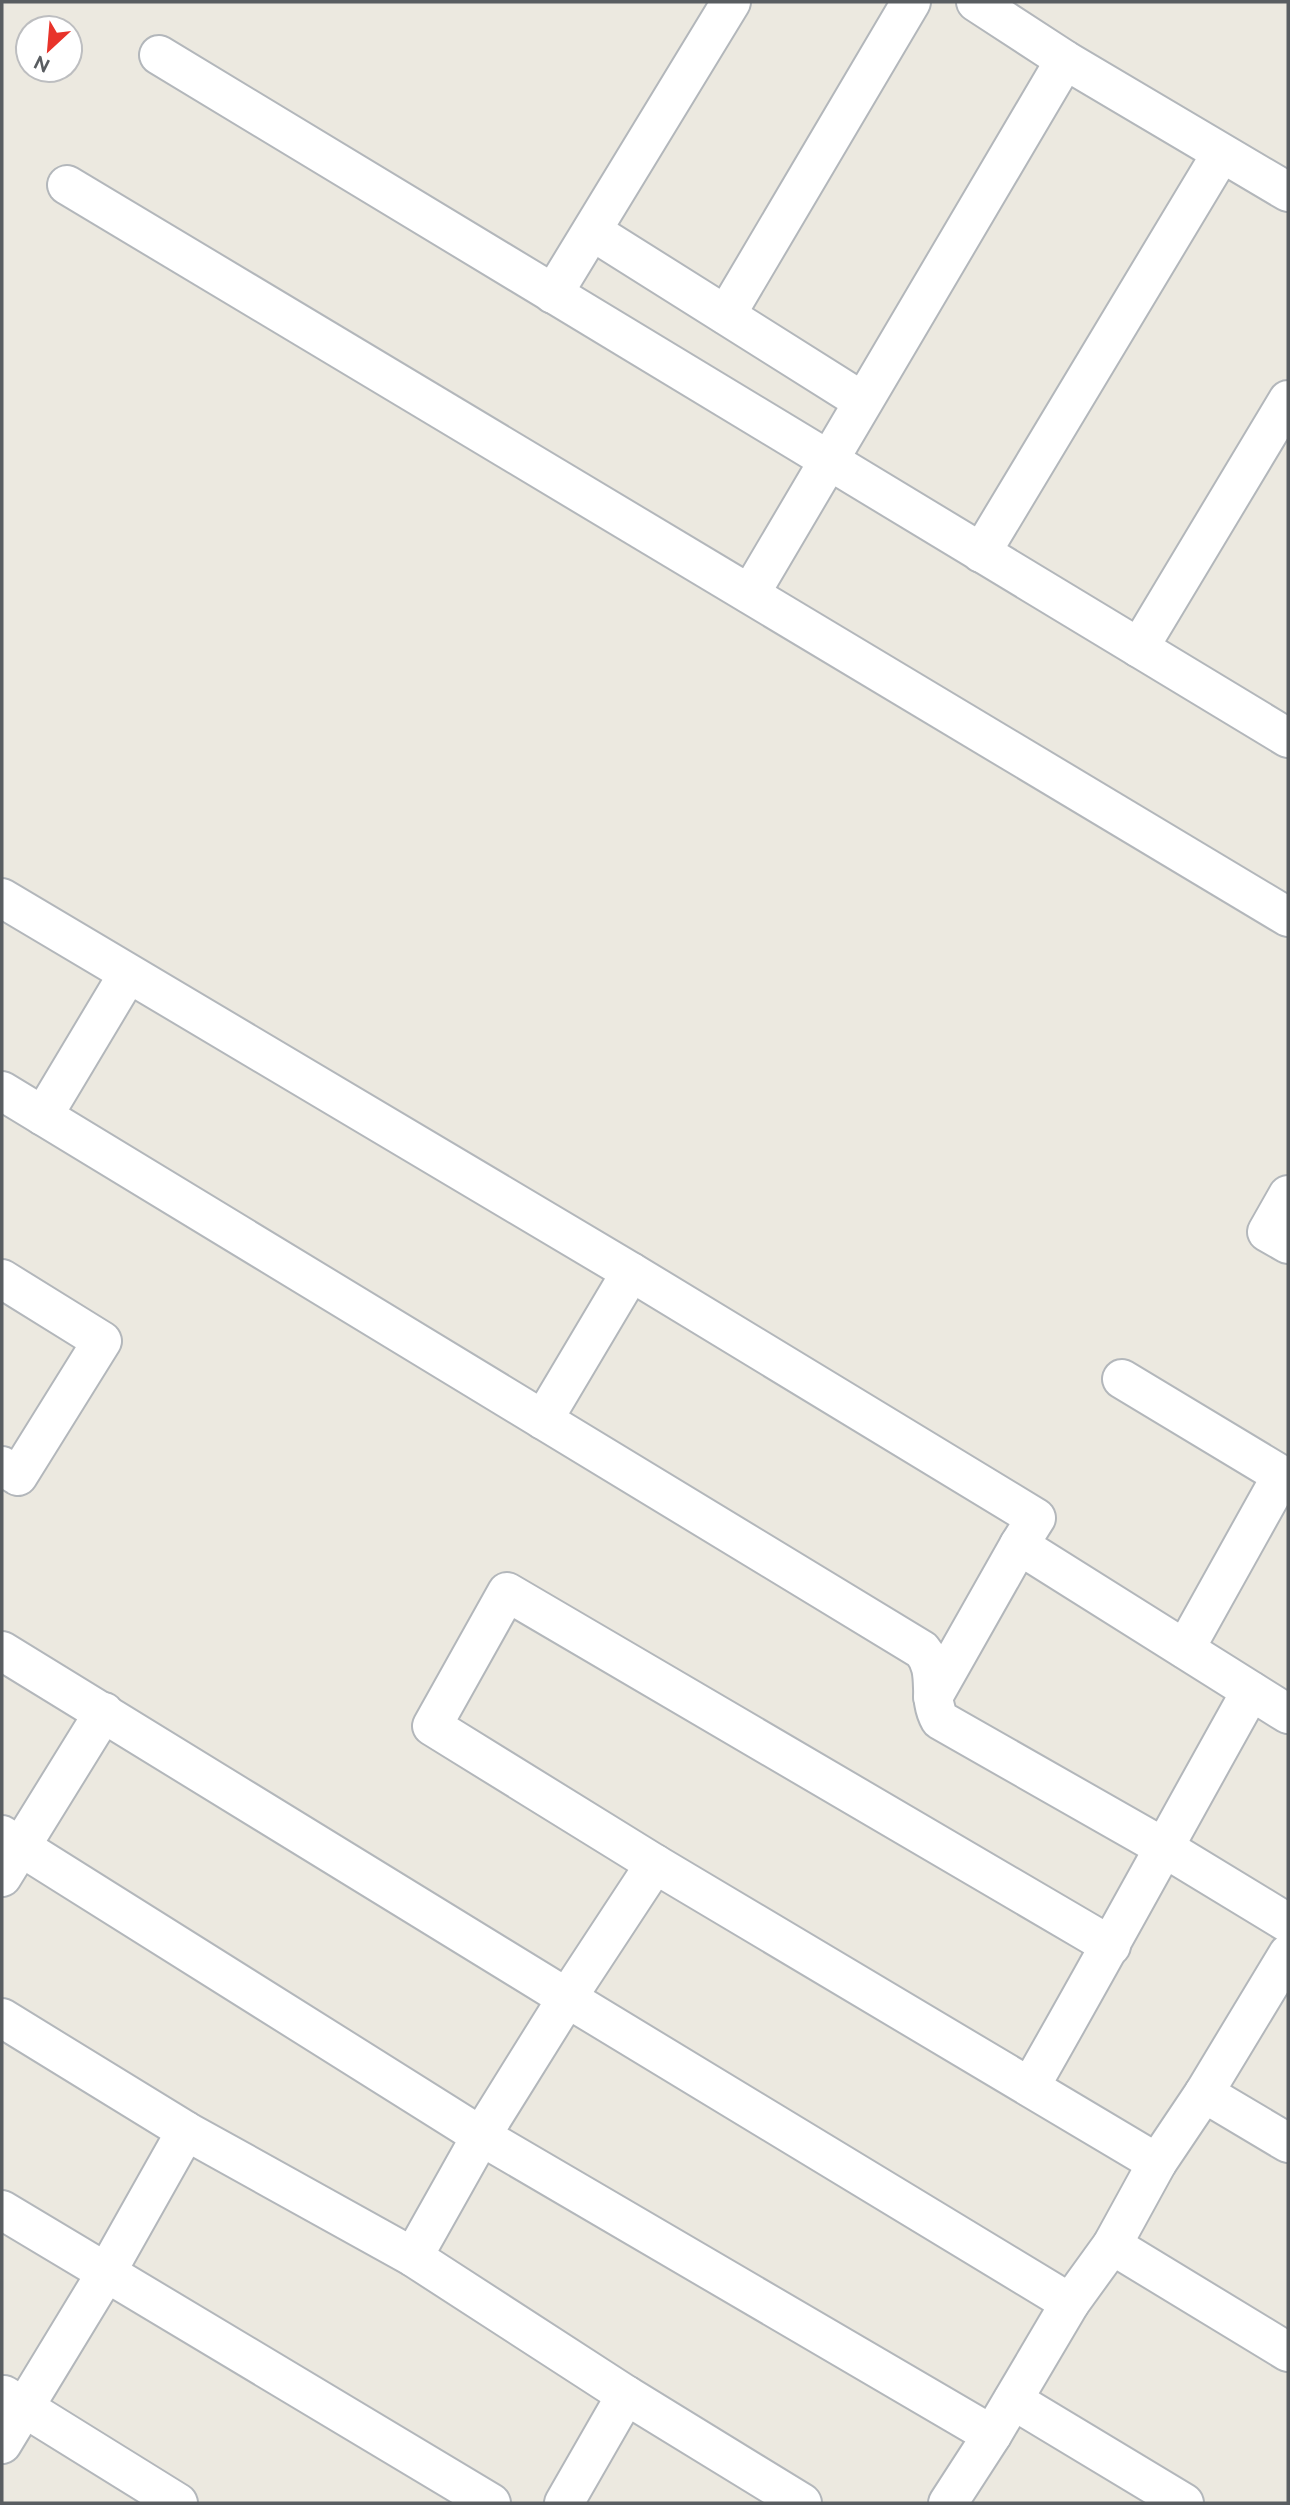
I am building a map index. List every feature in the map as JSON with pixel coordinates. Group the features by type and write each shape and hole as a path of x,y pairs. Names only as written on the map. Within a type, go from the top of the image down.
{"street":[{"path":"553,294 730,2"},
{"path":"726,315 911,2"},
{"path":"976,2 1065,60 1288,192"},
{"path":"159,55 1288,738"},
{"path":"750,594 1065,60"},
{"path":"981,553 1221,154"},
{"path":"67,185 1288,917"},
{"path":"592,231 862,401"},
{"path":"1139,648 1288,400"},
{"path":"2,898 631,1272 1036,1518 933,1697"},
{"path":"43,1116 128,974"},
{"path":"2,1091 922,1650 933,1668 933,1707 940,1720 1163,1847 1288,1923"},
{"path":"1288,1195 1267,1232 1288,1244"},
{"path":"543,1420 631,1272"},
{"path":"2,1279 102,1341 18,1476 2,1466"},
{"path":"1122,1380 1285,1477 1185,1649"},
{"path":"1019,1545 1288,1714"},
{"path":"1111,1946 507,1592 432,1726 655,1864 1157,2163"},
{"path":"2,1651 567,1998 1070,2302"},
{"path":"1030,2087 1251,1691"},
{"path":"104,1712 8,1853 481,2136 992,2435"},
{"path":"413,2257 481,2136 655,1864"},
{"path":"948,2503 992,2435 1070,2302 1112,2245 1157,2163 1204,2093 1288,1954"},
{"path":"2,2018 186,2131 413,2257 626,2395 802,2503"},
{"path":"1204,2093 1288,2143"},
{"path":"2,2444 13,2400 106,2273 186,2131"},
{"path":"2,2210 491,2503"},
{"path":"1112,2245 1288,2352"},
{"path":"564,2503 626,2395"},
{"path":"13,2400 177,2503"},
{"path":"1013,2400 1184,2503"}]}
